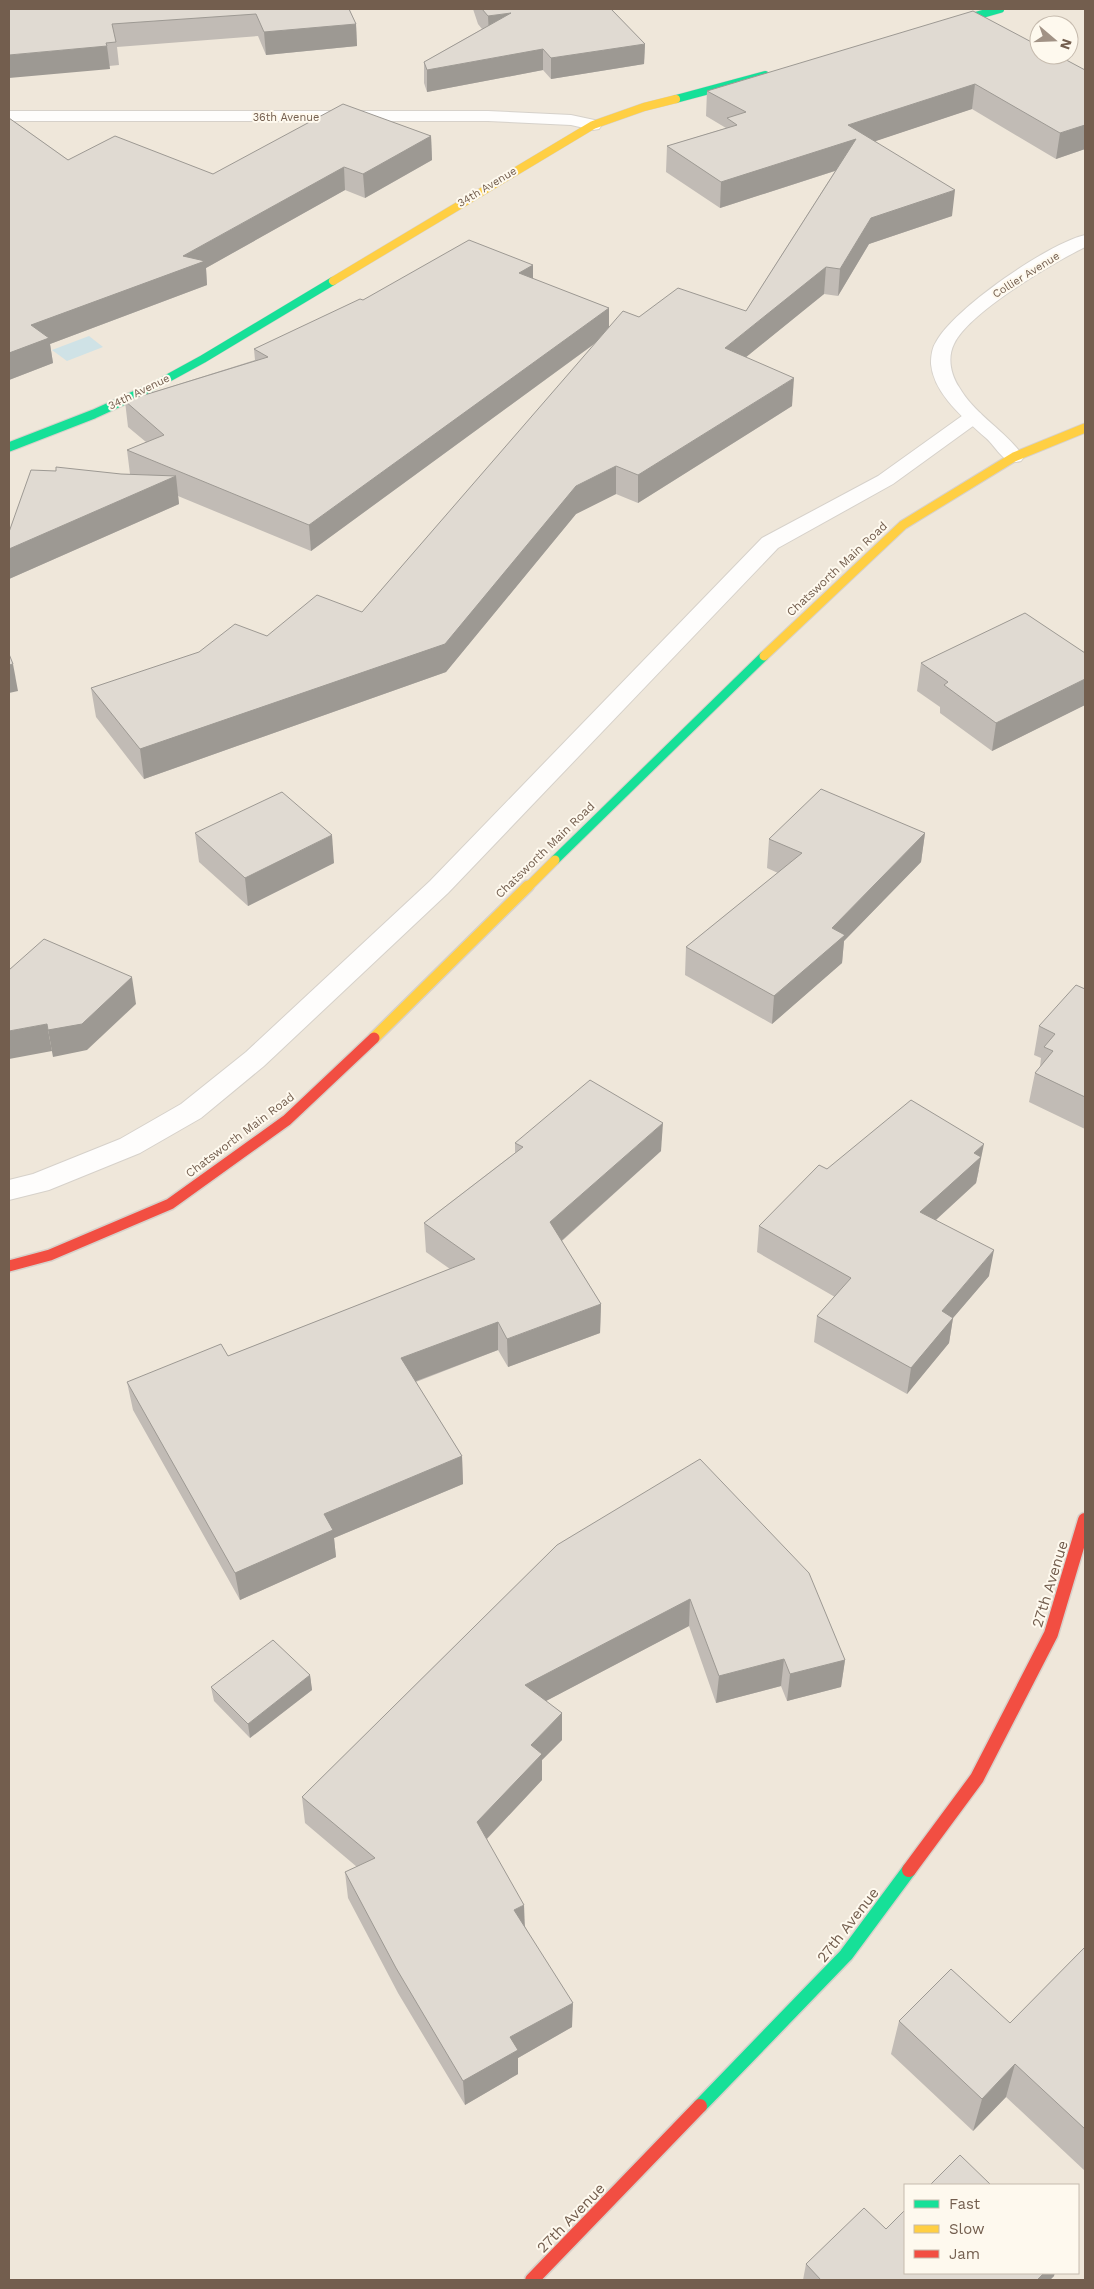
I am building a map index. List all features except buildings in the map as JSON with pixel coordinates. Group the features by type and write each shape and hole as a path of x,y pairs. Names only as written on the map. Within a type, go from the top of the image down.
{"street":[{"path":"936,27 1000,9"},
{"name":"34th Avenue","path":"9,448 122,402 191,366 593,125 644,107 779,71"},
{"name":"36th Avenue","path":"9,116 488,116 571,120 593,125"},
{"name":"Collier Avenue","path":"1014,458 992,432 958,400 945,379 940,361 946,341 992,295 1085,240"},
{"path":"9,1190 39,1183 90,1164 130,1146 191,1111 256,1059 439,887 770,543 790,530 814,520 872,488 913,462 973,416"},
{"name":"Chatsworth Main Road","path":"9,1266 50,1255 170,1204 287,1120 404,1010 538,876 896,532 935,504 1014,458 1085,428"},
{"name":"27th Avenue","path":"532,2280 846,1955 977,1778 1051,1634 1085,1520"}],"shaded area":[{"path":"9,9 1085,9 1085,2280 9,2280"},
{"path":"89,336 103,347 67,361 52,350"}],"traffic: fast":[{"path":"944,25 1000,9"},
{"path":"676,99 765,75"},
{"path":"9,447 122,402 229,344 333,281"},
{"path":"555,860 764,656"},
{"path":"700,2106 846,1955 909,1870"}],"traffic: slow":[{"path":"333,281 593,125 644,107 676,99"},
{"path":"764,656 852,571 903,525 1014,457 1085,428"},
{"path":"374,1038 555,860"}],"traffic: jam":[{"path":"9,1266 50,1255 170,1204 287,1120 374,1038"},
{"path":"909,1870 977,1778 1051,1634 1085,1520"},
{"path":"532,2280 700,2106"}]}
